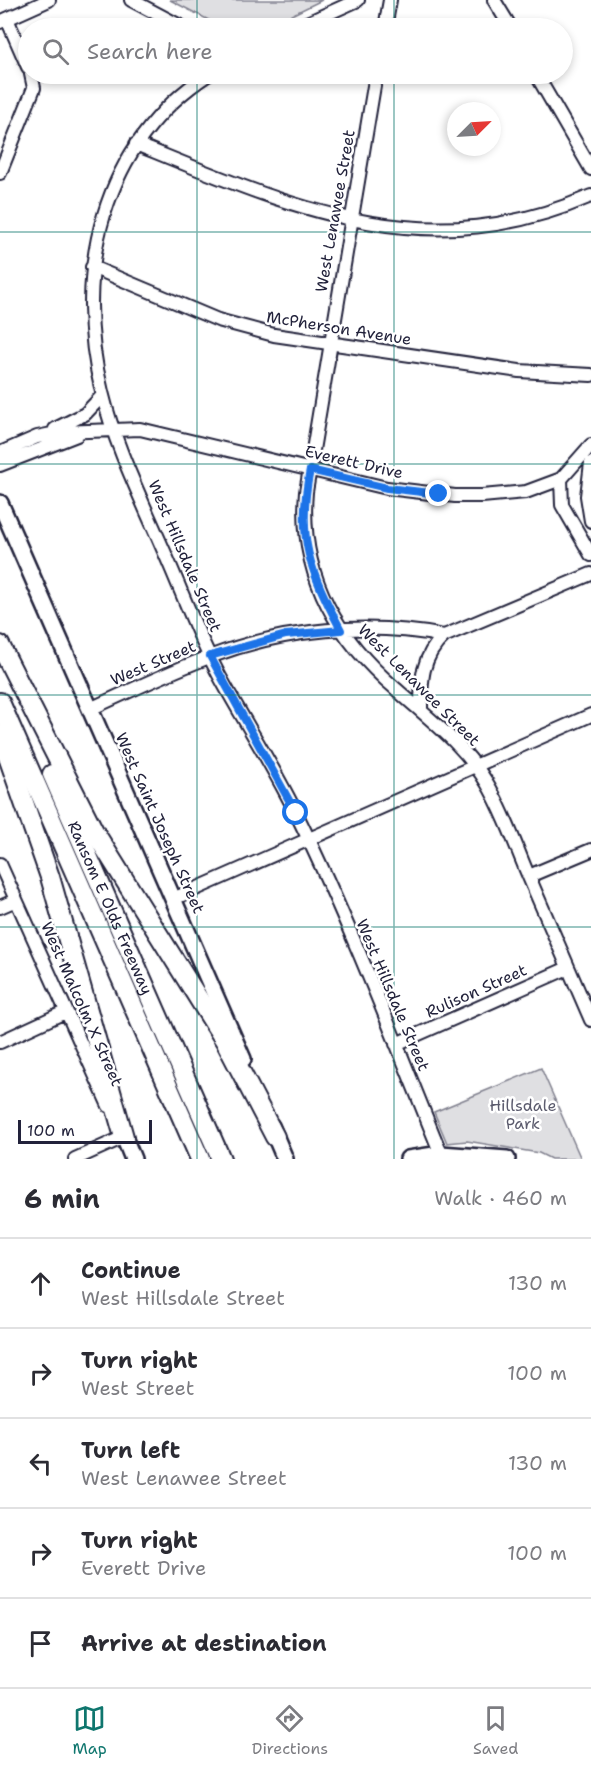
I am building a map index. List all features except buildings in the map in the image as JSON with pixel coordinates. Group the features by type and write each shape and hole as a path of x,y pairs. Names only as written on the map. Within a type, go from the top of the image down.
{"highway":[{"path":"0,645 94,831 225,1041 275,1137"},
{"name":"Ransom E Olds Freeway","path":"0,656 221,1159"},
{"name":"Ransom E Olds Freeway","path":"0,702 200,1159"},
{"path":"0,734 50,877 124,1137"}],"main road":[{"name":"West Saint Joseph Street","path":"0,503 285,1159"},
{"name":"West Malcolm X Street","path":"124,1137 133,1159"},
{"path":"408,1159 441,1154 507,1159"}],"street":[{"path":"18,49 3,20 49,0"},
{"path":"131,0 165,18"},
{"path":"318,18 358,0"},
{"path":"386,18 390,0"},
{"path":"494,0 505,18"},
{"path":"0,173 34,88 33,84"},
{"name":"West Hillsdale Street","path":"195,84 168,104 136,144 121,169 108,202 92,267 91,323 102,396 113,429 210,656 309,840 441,1154"},
{"name":"West Lenawee Street","path":"374,84 329,344 310,470 304,525 309,561 318,585 341,630 379,673 451,736 475,765 497,800 591,1020"},
{"path":"542,84 591,169"},
{"path":"136,144 298,207 350,221 416,228 489,226 516,221 591,196"},
{"name":"McPherson Avenue","path":"92,267 246,329 329,344 519,371 591,375"},
{"path":"36,437 85,414 102,396"},
{"name":"Everett Drive","path":"0,465 95,429"},
{"name":"Everett Drive","path":"0,453 36,437 95,429 160,432 387,488 455,496 526,492 561,479 591,445"},
{"path":"591,463 587,496 591,521"},
{"path":"561,479 562,505 591,555"},
{"name":"West Street","path":"90,709 210,656 270,639 341,630 428,633 444,636 591,574"},
{"path":"421,710 423,668 434,645 444,636"},
{"path":"173,899 591,715"},
{"path":"529,876 591,850"},
{"name":"West Malcolm X Street","path":"0,864 124,1137"},
{"path":"0,907 16,900"},
{"name":"Rulison Street","path":"396,1044 568,968"},
{"path":"0,1042 66,1012"},
{"path":"75,1159 124,1137"}],"green space":[{"path":"170,0 322,0 285,18 205,18"},
{"name":"Hillsdale Park","path":"541,1068 581,1159 551,1159 539,1153 467,1141 447,1143 434,1112"}],"route":[{"path":"296,813 210,656 286,635 341,630 318,585 309,561 304,525 310,470 387,488 439,494"}]}
